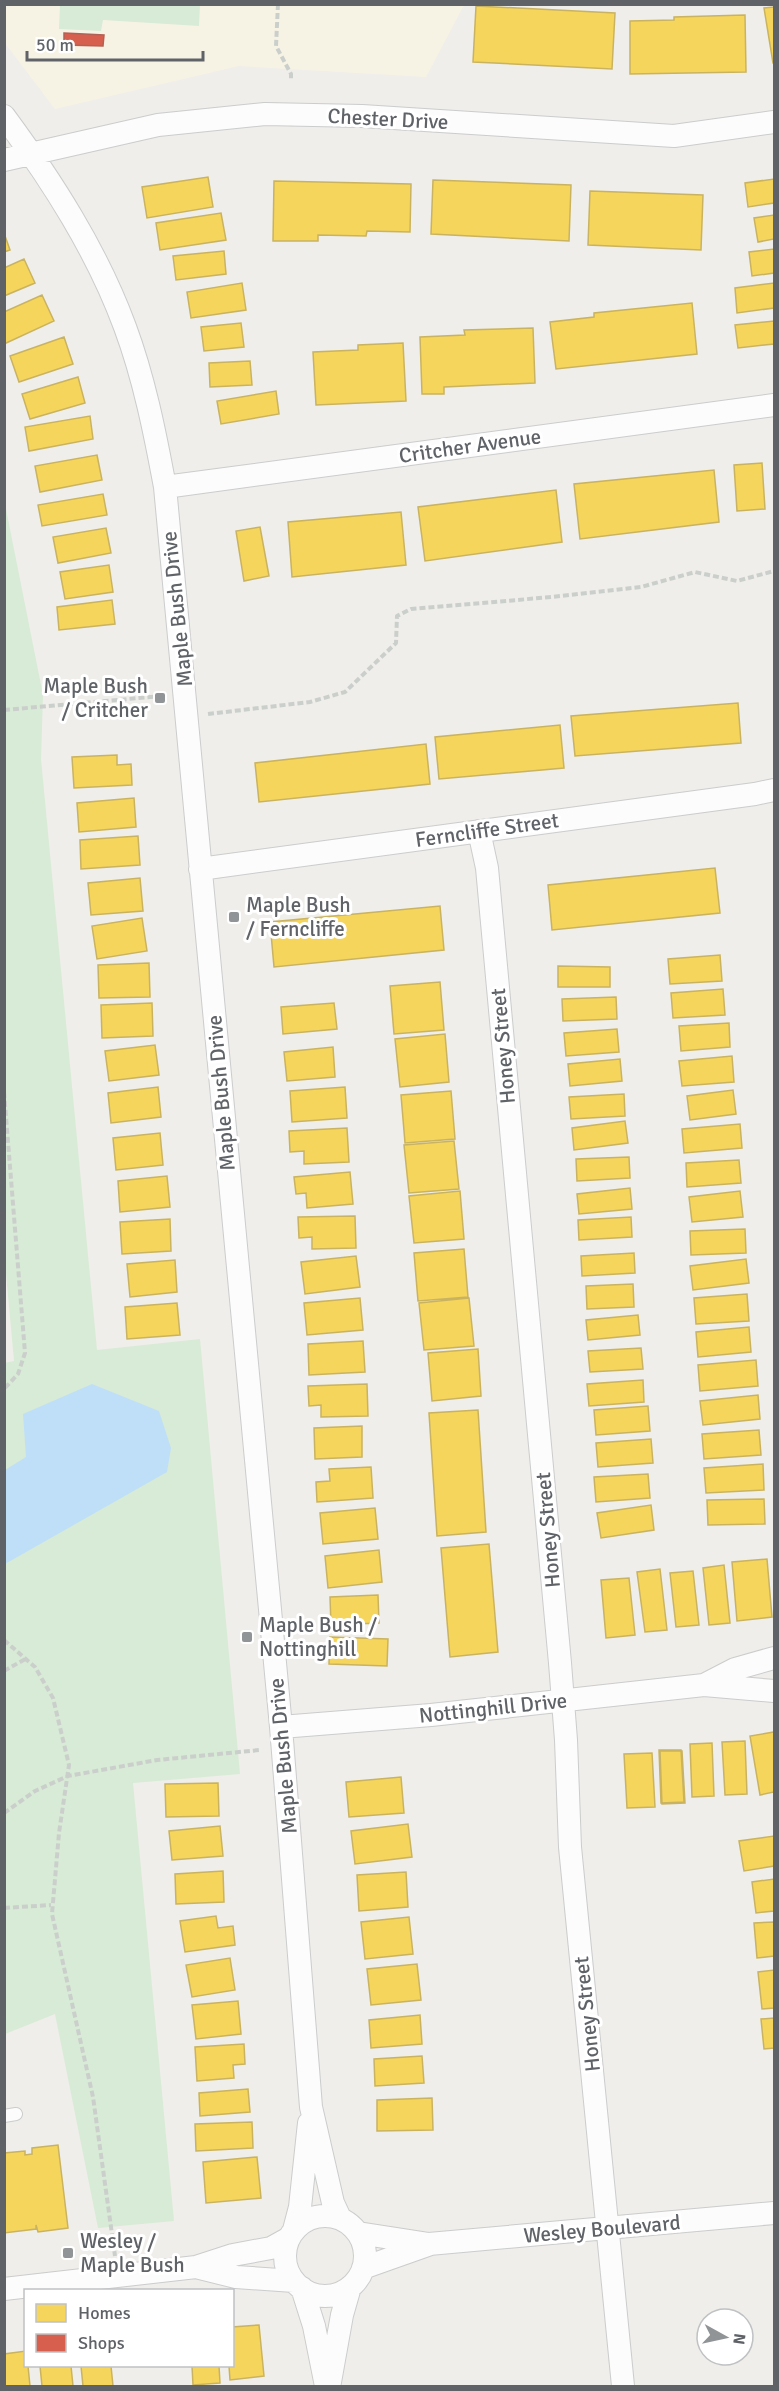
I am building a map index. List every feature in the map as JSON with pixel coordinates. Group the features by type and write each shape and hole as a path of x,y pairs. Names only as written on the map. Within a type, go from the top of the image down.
{"street":[{"name":"Chester Drive","path":"4,160 158,125 265,114 372,117 674,136 774,122"},
{"name":"Maple Bush Drive","path":"4,116 32,154 86,240 125,326 143,385 165,487 282,1738 311,2107 333,2203 339,2218"},
{"name":"Critcher Avenue","path":"165,487 774,405"},
{"name":"Ferncliffe Street","path":"200,869 774,790"},
{"name":"Honey Street","path":"479,831 487,868 563,1700 570,1847 623,2386"},
{"name":"Nottinghill Drive","path":"704,1685 735,1669 774,1658"},
{"name":"Nottinghill Drive","path":"282,1738 431,1715 704,1685 774,1691"},
{"name":"Maple Bush Drive","path":"292,2234 300,2207 311,2107"},
{"name":"Wesley Boulevard","path":"358,2233 429,2244 774,2213"},
{"path":"4,2289 196,2267 233,2255 271,2248 310,2218 330,2216 350,2224 358,2233 365,2256 358,2278 350,2287 331,2295 310,2293 298,2284 236,2277 196,2267"},
{"path":"292,2234 286,2248 286,2260 314,2326 328,2386"},
{"name":"Wesley Boulevard","path":"363,2268 429,2244"},
{"path":"328,2386 350,2287"}],"path":[{"path":"278,4 276,46 291,79"},
{"path":"188,717 310,702 345,692 396,644 398,616 411,609 641,587 695,572 737,581 774,571"},
{"path":"4,710 149,697"},
{"path":"4,1092 25,1353 18,1374 4,1389"},
{"path":"4,1640 35,1666 53,1698 69,1766 51,1905 93,2097 117,2276"},
{"path":"4,1671 27,1658"},
{"path":"4,1813 35,1791 68,1776 282,1738"},
{"path":"4,1908 51,1905"}],"shaded area":[{"path":"5,5 464,5 426,77 239,66 55,109 5,43"}],"green space":[{"path":"60,5 200,5 199,26 103,20 101,31 59,29"},
{"path":"4,499 43,695 41,759 97,1350 200,1339 240,1774 133,1783 174,2221 98,2228 55,2014 5,2034 4,1363 14,1361 4,1252"}],"water":[{"path":"92,1384 159,1411 171,1448 167,1472 5,1564 5,1470 26,1457 23,1414"}],"building: Homes":[{"path":"476,6 615,13 612,69 473,62"},
{"path":"774,7 774,63 773,63 764,8"},
{"path":"745,15 746,72 630,74 630,21"},
{"path":"208,177 213,207 147,218 142,187"},
{"path":"774,179 774,203 748,207 745,183"},
{"path":"433,180 571,185 569,241 431,234"},
{"path":"274,181 411,184 410,232 367,231 366,236 318,235 318,241 273,241"},
{"path":"590,191 703,195 701,250 588,245"},
{"path":"221,213 226,240 160,250 156,223"},
{"path":"774,215 774,239 758,242 754,218"},
{"path":"4,233 10,250 4,252"},
{"path":"774,249 774,273 752,276 749,252"},
{"path":"224,251 226,274 176,280 173,256"},
{"path":"24,259 35,283 4,296 4,268"},
{"path":"242,283 246,310 191,318 187,292"},
{"path":"774,283 774,308 737,313 735,288"},
{"path":"42,295 54,321 4,344 4,312"},
{"path":"692,303 697,354 556,369 550,322 594,317 594,313"},
{"path":"774,321 774,344 738,348 735,325"},
{"path":"241,323 244,347 204,351 201,327"},
{"path":"533,328 535,383 444,387 444,394 422,394 420,337 465,335 464,330"},
{"path":"64,337 73,364 19,382 10,356"},
{"path":"403,343 406,401 316,405 313,352 358,350 358,345"},
{"path":"250,361 252,385 210,387 209,363"},
{"path":"78,377 85,403 30,419 22,394"},
{"path":"276,391 279,414 221,424 217,401"},
{"path":"90,416 93,439 29,451 25,427"},
{"path":"97,455 102,480 40,492 35,466"},
{"path":"762,463 765,509 737,511 734,465"},
{"path":"714,470 719,522 580,539 574,484"},
{"path":"556,490 562,542 425,561 418,507"},
{"path":"103,494 107,515 42,526 38,505"},
{"path":"401,512 406,565 292,577 288,522"},
{"path":"260,527 269,576 244,581 236,531"},
{"path":"106,528 111,553 58,563 53,537"},
{"path":"109,565 113,592 65,599 60,572"},
{"path":"112,600 115,624 59,630 57,607"},
{"path":"738,703 741,743 575,756 571,716"},
{"path":"560,725 564,768 439,779 435,737"},
{"path":"426,744 430,784 259,802 255,763"},
{"path":"117,755 117,765 131,764 132,785 74,788 72,757"},
{"path":"134,798 136,827 79,832 77,803"},
{"path":"138,836 140,865 81,869 80,840"},
{"path":"715,868 720,913 552,930 548,885"},
{"path":"140,878 143,911 91,915 88,883"},
{"path":"440,906 444,950 274,967 270,922"},
{"path":"142,918 147,951 97,959 92,926"},
{"path":"720,955 722,981 670,984 668,959"},
{"path":"149,963 150,997 99,998 98,965"},
{"path":"558,966 610,967 610,987 558,987"},
{"path":"440,982 444,1030 394,1034 390,986"},
{"path":"723,989 725,1015 673,1018 671,993"},
{"path":"616,997 617,1019 563,1021 562,999"},
{"path":"152,1003 153,1036 102,1038 101,1005"},
{"path":"334,1003 337,1029 283,1034 281,1007"},
{"path":"729,1023 730,1047 681,1051 679,1026"},
{"path":"617,1029 619,1052 566,1056 564,1033"},
{"path":"445,1034 449,1082 400,1087 395,1039"},
{"path":"155,1045 159,1075 109,1081 105,1051"},
{"path":"333,1047 335,1077 287,1081 284,1052"},
{"path":"732,1056 734,1082 682,1086 679,1061"},
{"path":"620,1059 622,1081 570,1086 568,1064"},
{"path":"158,1087 161,1117 111,1123 108,1093"},
{"path":"345,1087 347,1118 292,1122 290,1091"},
{"path":"733,1090 736,1114 690,1120 687,1096"},
{"path":"451,1091 455,1139 405,1143 401,1095"},
{"path":"624,1094 625,1116 571,1119 569,1097"},
{"path":"625,1121 628,1143 574,1150 572,1128"},
{"path":"740,1124 742,1148 684,1153 682,1129"},
{"path":"347,1128 349,1162 304,1164 304,1151 290,1152 289,1131"},
{"path":"160,1133 163,1165 116,1170 113,1138"},
{"path":"454,1141 459,1189 409,1193 404,1145"},
{"path":"629,1157 630,1178 577,1181 576,1159"},
{"path":"739,1160 741,1183 687,1187 686,1163"},
{"path":"350,1172 353,1204 307,1208 306,1193 296,1194 294,1177"},
{"path":"167,1176 170,1207 120,1212 118,1181"},
{"path":"630,1188 632,1209 579,1214 577,1194"},
{"path":"460,1191 464,1239 414,1243 409,1196"},
{"path":"740,1191 743,1217 692,1222 689,1197"},
{"path":"355,1216 356,1248 312,1249 312,1237 299,1238 298,1217"},
{"path":"631,1217 632,1237 579,1240 578,1220"},
{"path":"170,1219 171,1251 122,1254 120,1222"},
{"path":"745,1229 746,1253 691,1255 690,1231"},
{"path":"464,1249 468,1297 418,1301 414,1253"},
{"path":"634,1253 635,1273 582,1276 581,1256"},
{"path":"356,1256 360,1287 305,1294 301,1262"},
{"path":"746,1259 749,1283 693,1290 690,1266"},
{"path":"175,1260 177,1292 130,1297 127,1264"},
{"path":"633,1284 634,1307 587,1309 586,1286"},
{"path":"747,1294 749,1321 696,1324 694,1298"},
{"path":"360,1298 363,1330 307,1335 304,1303"},
{"path":"469,1298 474,1346 424,1350 419,1303"},
{"path":"177,1303 180,1335 127,1339 125,1307"},
{"path":"638,1315 640,1335 588,1340 586,1320"},
{"path":"749,1327 751,1352 698,1357 696,1332"},
{"path":"363,1341 365,1372 309,1375 308,1344"},
{"path":"641,1348 643,1369 590,1372 588,1351"},
{"path":"478,1349 481,1396 432,1401 428,1353"},
{"path":"756,1360 758,1386 700,1391 698,1365"},
{"path":"643,1380 644,1402 589,1406 587,1384"},
{"path":"367,1384 368,1416 321,1417 321,1405 309,1406 308,1386"},
{"path":"758,1395 760,1419 703,1425 700,1401"},
{"path":"648,1406 650,1431 596,1435 594,1410"},
{"path":"478,1410 486,1532 437,1536 429,1413"},
{"path":"362,1426 362,1457 315,1459 314,1428"},
{"path":"759,1430 761,1455 704,1459 702,1434"},
{"path":"651,1439 653,1463 598,1467 596,1443"},
{"path":"763,1464 764,1490 706,1493 704,1468"},
{"path":"371,1467 373,1498 317,1502 316,1482 330,1481 329,1469"},
{"path":"648,1474 650,1498 596,1502 594,1477"},
{"path":"764,1499 765,1524 708,1525 707,1500"},
{"path":"651,1505 654,1530 601,1538 597,1513"},
{"path":"375,1508 378,1539 323,1544 320,1513"},
{"path":"489,1544 498,1652 450,1657 441,1548"},
{"path":"379,1550 382,1582 328,1588 325,1556"},
{"path":"767,1559 772,1617 737,1621 732,1562"},
{"path":"724,1565 730,1623 709,1625 703,1568"},
{"path":"660,1569 667,1630 645,1632 637,1572"},
{"path":"693,1571 699,1625 676,1627 670,1573"},
{"path":"629,1578 635,1635 606,1638 601,1580"},
{"path":"378,1595 379,1623 331,1625 330,1597"},
{"path":"330,1637 388,1639 387,1666 329,1664"},
{"path":"774,1732 774,1792 760,1795 750,1736"},
{"path":"745,1741 747,1794 725,1795 722,1742"},
{"path":"712,1743 714,1796 692,1797 690,1744"},
{"path":"659,1750 681,1750 684,1802 661,1803"},
{"path":"660,1751 682,1751 685,1803 662,1804"},
{"path":"652,1753 655,1807 627,1808 624,1754"},
{"path":"401,1777 404,1813 349,1817 346,1782"},
{"path":"218,1783 219,1816 166,1817 165,1784"},
{"path":"408,1824 412,1857 355,1864 351,1831"},
{"path":"220,1826 223,1856 172,1860 169,1831"},
{"path":"774,1836 774,1866 744,1871 739,1841"},
{"path":"223,1871 224,1902 176,1904 175,1874"},
{"path":"406,1872 408,1907 359,1911 357,1875"},
{"path":"774,1879 774,1911 756,1913 752,1882"},
{"path":"216,1916 218,1928 233,1926 235,1945 185,1952 180,1921"},
{"path":"409,1917 413,1954 365,1959 361,1922"},
{"path":"774,1922 774,1956 757,1958 754,1923"},
{"path":"230,1958 235,1990 192,1997 186,1965"},
{"path":"417,1964 421,2000 371,2005 367,1969"},
{"path":"774,1970 774,2008 762,2009 758,1972"},
{"path":"238,2001 241,2034 196,2039 192,2005"},
{"path":"420,2015 422,2044 371,2048 369,2020"},
{"path":"774,2018 774,2048 764,2049 761,2019"},
{"path":"244,2044 245,2064 233,2065 234,2078 197,2081 195,2047"},
{"path":"422,2056 424,2083 375,2086 374,2059"},
{"path":"248,2089 250,2112 200,2116 199,2093"},
{"path":"432,2098 433,2130 377,2131 377,2100"},
{"path":"252,2122 253,2148 196,2151 195,2124"},
{"path":"58,2145 68,2228 38,2232 36,2225 36,2229 4,2233 4,2153 25,2151 25,2155 32,2154 32,2148"},
{"path":"257,2157 261,2198 206,2203 203,2162"},
{"path":"259,2325 264,2376 230,2380 229,2367 234,2367 234,2327"},
{"path":"24,2351 24,2367 28,2367 30,2386 4,2386 4,2354"},
{"path":"40,2367 71,2367 73,2386 42,2386"},
{"path":"81,2367 111,2367 113,2386 83,2386"},
{"path":"192,2367 219,2367 220,2383 193,2385"}],"building: Shops":[{"path":"64,33 104,35 103,46 64,45"}],"place":[{"name":"Maple Bush / Critcher","path":"160,698"},
{"name":"Maple Bush / Ferncliffe","path":"234,917"},
{"name":"Maple Bush / Nottinghill","path":"247,1637"},
{"name":"Wesley / Maple Bush","path":"68,2253"}]}
